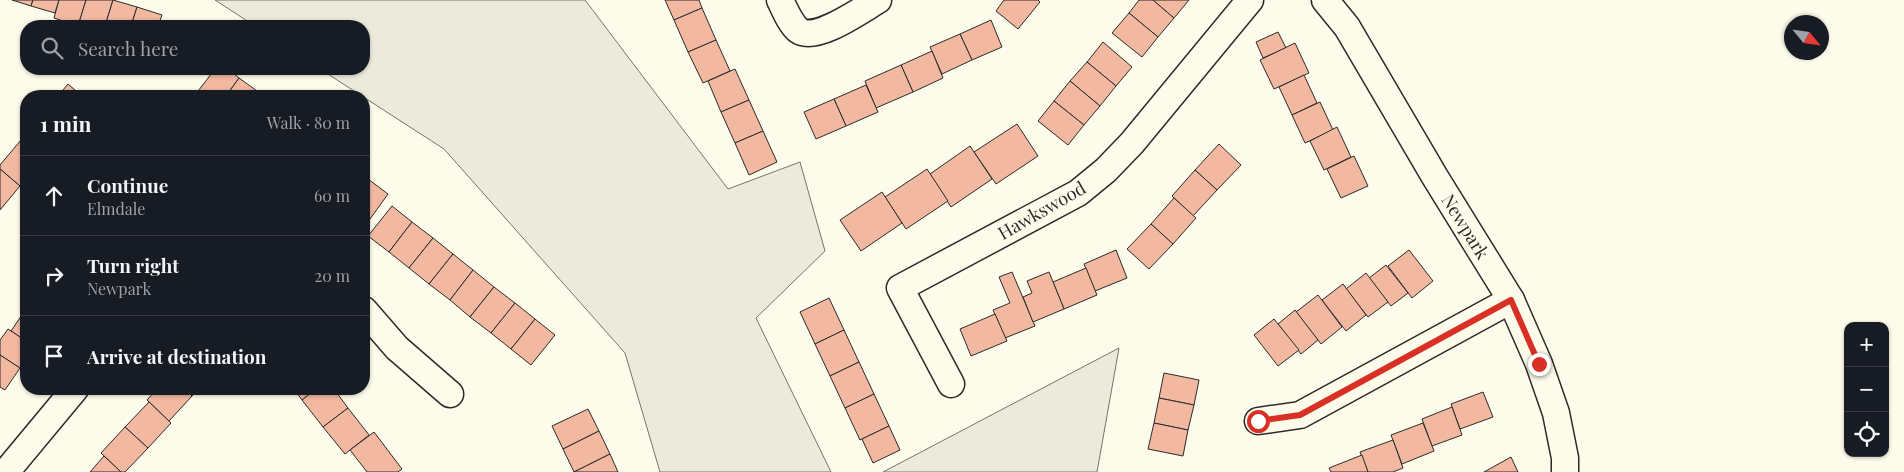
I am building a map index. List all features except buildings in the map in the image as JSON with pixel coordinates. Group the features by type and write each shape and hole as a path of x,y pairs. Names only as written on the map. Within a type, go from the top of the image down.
{"street":[{"path":"780,0 797,29 809,34 823,31 878,0"},
{"name":"Hawkswood","path":"951,384 900,288 1078,193 1092,182 1132,143 1250,0"},
{"name":"Newpark","path":"1325,0 1347,27 1435,177 1511,300 1539,364 1556,413 1565,458 1565,472"},
{"path":"1258,421 1300,415 1511,300"},
{"path":"370,317 397,348 450,394"},
{"path":"6,472 70,395"}],"shaded area":[{"path":"215,0 585,0 728,189 800,162 825,251 756,318 831,472 660,472 625,353 444,149 370,101 370,90 353,90 329,75 370,75 370,20 246,20"},
{"path":"1119,348 1097,472 883,472"}],"route":[{"path":"1258,421 1300,415 1511,300 1539,364"}]}
